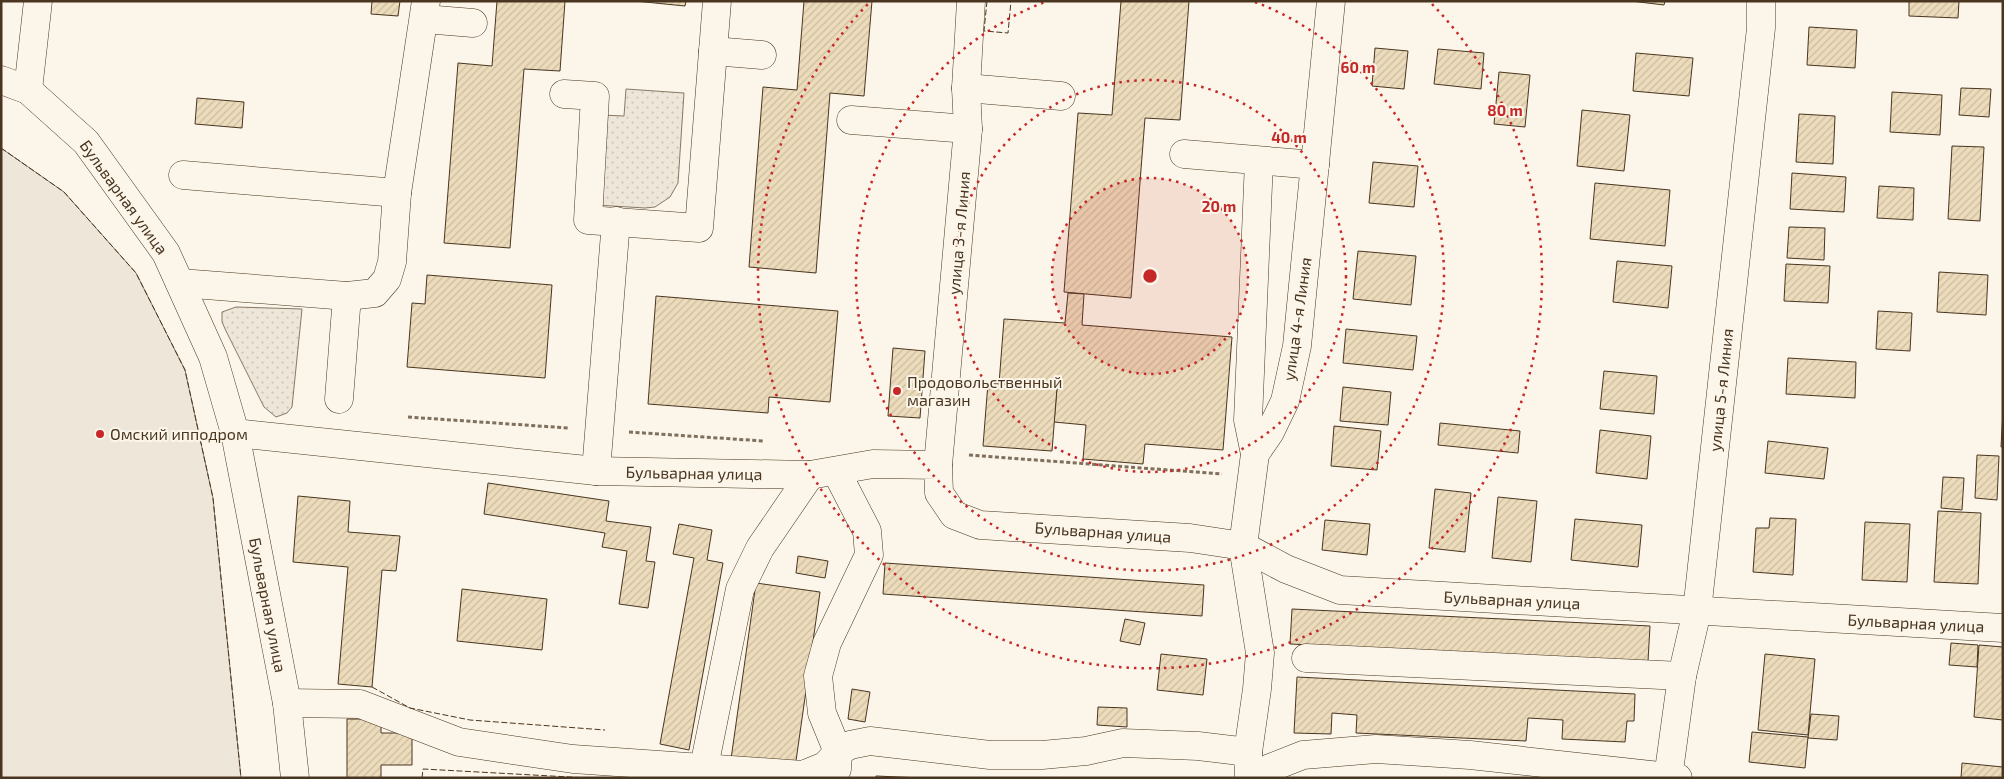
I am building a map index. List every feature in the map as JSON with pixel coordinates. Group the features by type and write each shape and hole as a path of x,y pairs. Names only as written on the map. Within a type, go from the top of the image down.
{"street":[{"path":"28,90 38,1"},
{"path":"564,94 595,96 588,220 699,228 717,1"},
{"name":"улица 3-я Линия","path":"938,465 968,129 966,88 971,1"},
{"name":"улица 4-я Линия","path":"1248,765 1260,653 1243,546 1255,454 1270,432 1285,401 1297,346 1331,1"},
{"name":"улица 5-я Линия","path":"1668,777 1682,676 1697,612 1760,38 1762,1"},
{"path":"180,284 347,296 375,292 387,279 392,262 397,193 425,10 473,22"},
{"path":"713,51 762,55"},
{"name":"Бульварная улица","path":"1,80 28,90 86,142 166,253 213,357 235,433 287,703 295,778"},
{"path":"966,88 1060,96"},
{"path":"851,120 968,129"},
{"path":"1184,154 1315,165"},
{"path":"1255,454 1248,420 1260,161"},
{"path":"183,176 397,193"},
{"path":"596,471 616,221"},
{"path":"339,399 347,296"},
{"name":"Бульварная улица","path":"235,433 596,471 823,473 873,464 938,465 939,493 954,515 980,525 1190,538 1243,546 1286,569 1340,590 1697,612 2003,628"},
{"path":"704,767 740,589 760,548 823,473 867,531 869,555 851,596 826,643 818,676 822,713 837,765"},
{"path":"1306,658 1682,676"},
{"path":"287,703 360,704 459,742 573,759 803,775 825,766 837,765"},
{"path":"837,765 850,745 870,740 990,755 1042,755 1086,751 1122,743 1198,746 1248,765"},
{"path":"1258,778 1270,768 1304,755 1376,750 1470,755 1678,778"}],"shaded area":[{"path":"626,89 684,93 678,183 670,197 655,207 596,205 602,115 624,116"},
{"name":"Омский ипподром","path":"1,148 64,192 136,273 185,370 213,498 241,778 1,778"},
{"path":"236,307 302,309 292,407 287,413 276,417 264,407 226,331 222,322 222,312"}],"building":[{"path":"372,1 400,1 398,16 371,14"},
{"path":"497,1 565,1 560,71 524,69 510,248 444,243 458,63 492,66"},
{"path":"635,1 686,1 685,6"},
{"path":"804,1 872,1 864,96 830,93 816,273 749,267 763,87 797,90"},
{"path":"1121,1 1189,1 1180,120 1145,118 1131,298 1064,292 1078,113 1112,115"},
{"path":"1631,1 1665,1 1664,5"},
{"path":"1909,1 1959,1 1958,18 1909,16"},
{"path":"1809,27 1857,30 1855,68 1807,65"},
{"path":"1375,48 1408,51 1404,89 1372,86"},
{"path":"1438,49 1484,53 1481,89 1434,84"},
{"path":"1636,53 1693,58 1689,96 1633,91"},
{"path":"1499,72 1530,75 1525,127 1494,124"},
{"path":"1961,88 1991,89 1989,117 1959,115"},
{"path":"1892,92 1942,95 1940,135 1890,132"},
{"path":"197,98 244,102 242,128 195,124"},
{"path":"1582,110 1630,115 1624,171 1577,166"},
{"path":"1799,114 1835,116 1833,164 1796,162"},
{"path":"1952,146 1984,147 1980,221 1948,219"},
{"path":"1373,162 1418,166 1414,207 1369,203"},
{"path":"1792,173 1846,177 1844,212 1790,209"},
{"path":"1595,183 1670,190 1665,246 1590,239"},
{"path":"1879,186 1914,188 1913,220 1877,218"},
{"path":"1789,227 1825,228 1824,260 1787,258"},
{"path":"1358,251 1416,256 1411,305 1353,299"},
{"path":"1617,261 1672,266 1668,308 1613,302"},
{"path":"1786,264 1830,266 1828,303 1784,301"},
{"path":"1939,272 1988,275 1986,315 1937,312"},
{"path":"427,275 552,285 545,378 407,367 412,303 425,304"},
{"path":"1068,293 1084,294 1082,325 1232,337 1223,450 1145,444 1143,464 1083,459 1086,425 1054,422 1057,388 999,384 1004,319 1065,323"},
{"path":"656,296 838,311 830,402 769,397 768,413 648,404"},
{"path":"1878,311 1912,313 1910,351 1876,349"},
{"path":"1346,329 1417,336 1413,370 1343,363"},
{"path":"893,348 925,351 920,418 888,416"},
{"path":"1788,358 1856,362 1855,398 1786,394"},
{"path":"1604,371 1657,376 1654,414 1600,409"},
{"path":"988,383 1057,388 1052,451 983,446"},
{"path":"1343,387 1391,392 1388,425 1340,421"},
{"path":"2003,410 2003,447 2001,447"},
{"path":"1440,423 1520,431 1518,453 1438,445"},
{"path":"1334,426 1381,431 1377,470 1331,466"},
{"path":"1600,430 1651,436 1647,479 1596,473"},
{"path":"1768,441 1828,448 1824,479 1765,473"},
{"path":"1977,455 1999,456 1997,500 1975,498"},
{"path":"1943,477 1964,478 1962,510 1941,508"},
{"path":"488,483 609,501 606,521 651,527 646,561 655,562 648,608 619,604 627,551 602,547 605,533 484,514"},
{"path":"1435,489 1471,493 1465,552 1429,548"},
{"path":"298,496 350,501 348,532 400,536 396,571 382,570 372,687 338,684 348,567 293,562"},
{"path":"1498,497 1537,501 1531,562 1492,558"},
{"path":"1938,511 1981,513 1978,584 1934,582"},
{"path":"1770,518 1796,519 1793,575 1753,572 1756,528 1769,528"},
{"path":"1575,519 1642,525 1638,567 1571,560"},
{"path":"1325,520 1370,524 1367,555 1322,550"},
{"path":"1865,522 1910,524 1907,582 1862,580"},
{"path":"679,524 712,530 707,560 723,563 689,750 660,744 694,558 673,554"},
{"path":"798,556 828,561 825,578 796,573"},
{"path":"885,563 1204,585 1202,616 883,594"},
{"path":"756,583 820,592 795,768 731,759"},
{"path":"462,589 547,599 542,650 457,641"},
{"path":"1292,609 1650,626 1648,661 1290,644"},
{"path":"1125,619 1145,623 1140,645 1120,641"},
{"path":"1951,643 1978,645 1977,667 1949,665"},
{"path":"1979,645 2003,647 2003,720 1974,717"},
{"path":"1161,654 1207,659 1203,695 1157,690"},
{"path":"1765,654 1815,659 1808,735 1758,730"},
{"path":"1297,677 1635,694 1634,721 1627,721 1625,742 1562,739 1563,720 1528,718 1526,741 1356,733 1357,715 1332,713 1331,734 1294,733"},
{"path":"852,689 870,692 865,722 848,719"},
{"path":"1098,707 1127,708 1127,727 1097,725"},
{"path":"1811,714 1839,716 1837,740 1808,738"},
{"path":"347,719 381,719 381,733 412,733 412,765 381,765 381,778 347,778"},
{"path":"1752,732 1808,737 1805,768 1749,762"},
{"path":"1962,763 2003,767 2003,778 1961,778"},
{"path":"876,776 922,778 876,778"}],"fence":[{"path":"987,1 984,31 1008,33 1011,1"},
{"path":"1,148 64,192 136,273 185,370 213,498 241,778"},
{"path":"372,687 410,708 470,720 605,730"},
{"path":"422,778 423,769 588,778"}],"place":[{"name":"Продовольственный магазин","path":"897,391"},
{"name":"Омский ипподром","path":"100,434"}]}
